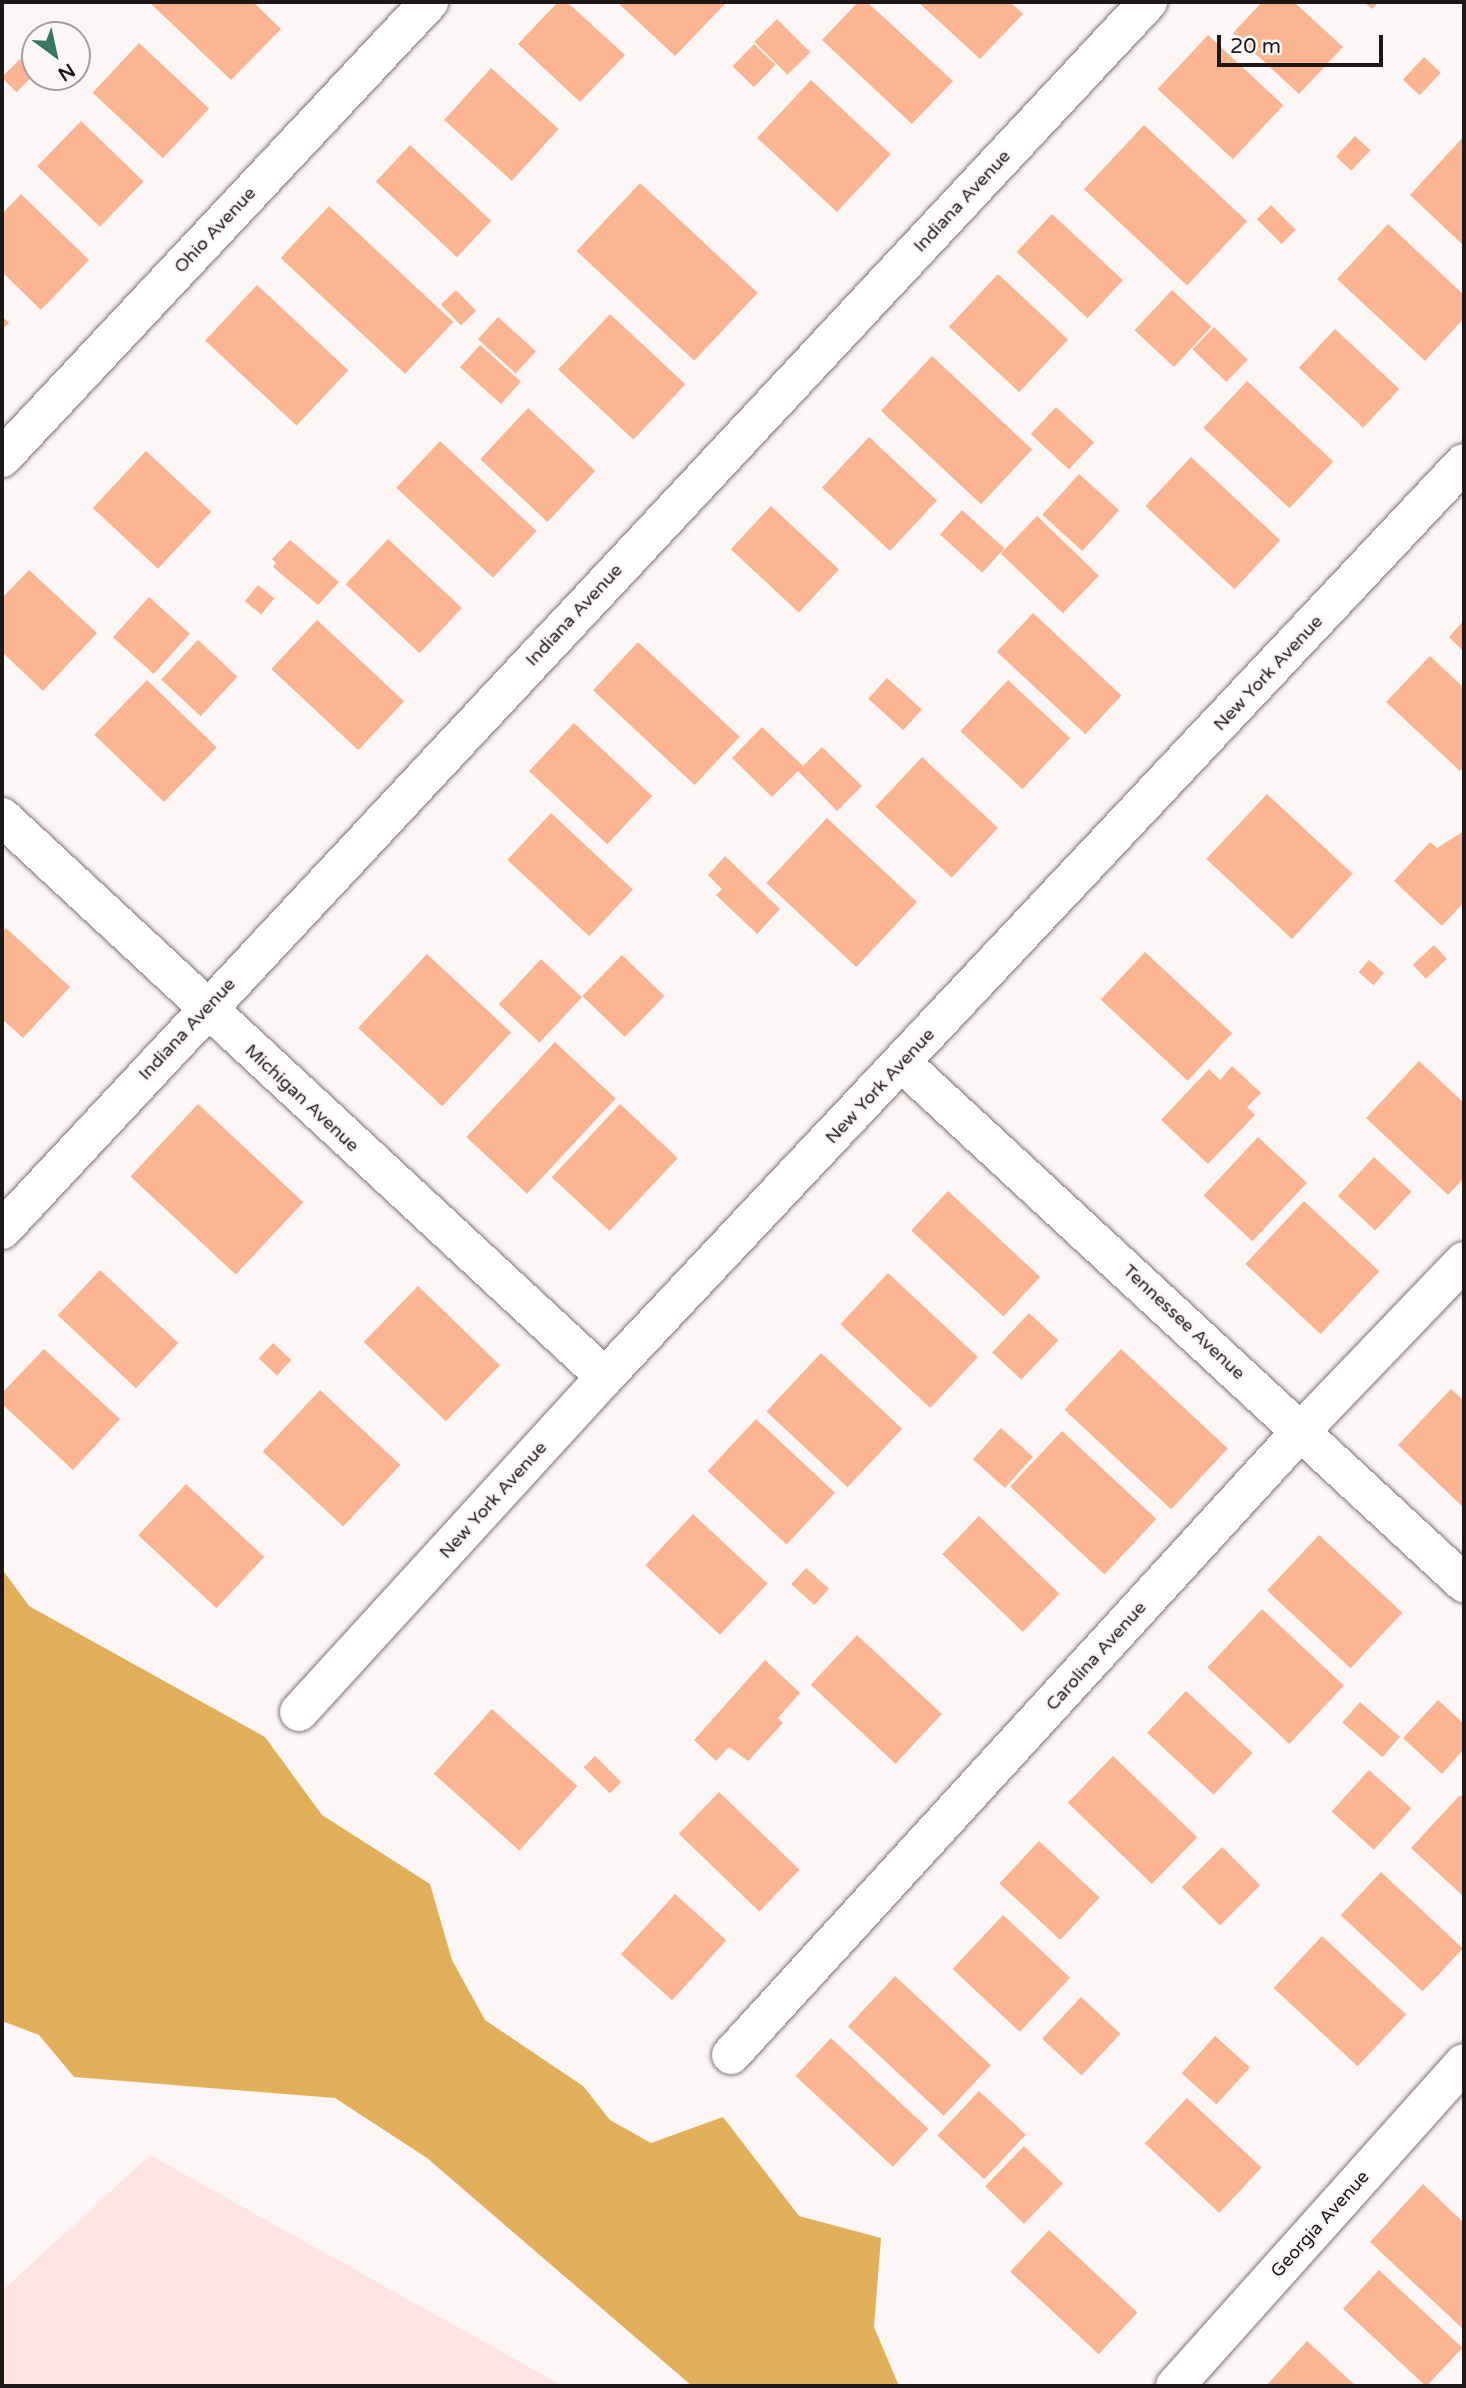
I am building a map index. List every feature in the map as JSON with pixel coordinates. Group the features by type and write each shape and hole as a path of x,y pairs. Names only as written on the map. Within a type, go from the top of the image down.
{"street":[{"name":"Ohio Avenue","path":"2,458 429,2"},
{"name":"Indiana Avenue","path":"2,1230 205,1009 1148,2"},
{"name":"New York Avenue","path":"299,1712 605,1377 1464,463"},
{"name":"Michigan Avenue","path":"2,817 205,1009 605,1377"},
{"name":"Tennessee Avenue","path":"902,1063 1302,1430 1464,1583"},
{"name":"Carolina Avenue","path":"731,2055 1302,1430 1464,1261"},
{"name":"Georgia Avenue","path":"1175,2386 1464,2063"}],"shaded area":[{"path":"2,1569 29,1606 265,1737 322,1815 430,1884 452,1960 485,2020 583,2086 610,2120 651,2143 723,2117 799,2216 881,2238 874,2327 899,2386 692,2386 427,2158 335,2098 74,2077 39,2035 2,2021"},
{"path":"150,2155 563,2386 2,2386 2,2291"}],"building":[{"path":"149,2 253,2 281,29 231,80"},
{"path":"558,2 567,2 625,55 580,102 518,44"},
{"path":"617,2 722,2 725,4 675,56"},
{"path":"858,2 867,2 953,81 912,124 822,40"},
{"path":"918,2 1010,2 1023,14 980,59"},
{"path":"1262,2 1294,2 1343,47 1299,94 1233,33"},
{"path":"1364,2 1379,2 1372,9"},
{"path":"777,19 810,52 788,75 754,42"},
{"path":"1208,35 1283,105 1233,159 1158,89"},
{"path":"139,43 209,108 163,158 93,93"},
{"path":"754,44 776,65 754,87 732,66"},
{"path":"1424,57 1441,73 1420,95 1403,80"},
{"path":"20,59 21,60 21,88 16,92 2,78"},
{"path":"491,68 559,129 512,181 444,120"},
{"path":"811,80 891,154 837,212 757,138"},
{"path":"81,121 144,181 100,227 37,166"},
{"path":"1144,125 1247,221 1187,286 1084,189"},
{"path":"1355,136 1370,150 1351,171 1336,156"},
{"path":"1464,136 1464,246 1410,195"},
{"path":"410,145 491,221 457,257 376,182"},
{"path":"640,183 758,293 694,361 577,251"},
{"path":"21,194 89,260 41,310 2,272 2,214"},
{"path":"1271,205 1296,230 1282,244 1257,219"},
{"path":"329,206 453,322 405,374 281,258"},
{"path":"1052,214 1123,280 1087,318 1017,252"},
{"path":"1388,224 1464,295 1464,318 1425,361 1337,279"},
{"path":"998,274 1068,339 1019,392 949,327"},
{"path":"257,285 348,370 297,426 205,341"},
{"path":"456,290 476,311 461,325 441,305"},
{"path":"1172,290 1211,327 1174,367 1134,330"},
{"path":"610,314 685,384 633,440 558,370"},
{"path":"2,316 9,323 2,330"},
{"path":"498,317 536,351 516,373 478,339"},
{"path":"1214,327 1248,360 1226,382 1192,349"},
{"path":"1335,329 1399,389 1363,428 1299,368"},
{"path":"480,345 521,382 501,404 460,367"},
{"path":"932,356 1032,449 981,504 881,411"},
{"path":"1247,381 1333,461 1290,508 1203,428"},
{"path":"1056,407 1094,442 1069,470 1031,434"},
{"path":"528,408 595,471 548,522 480,459"},
{"path":"869,437 937,500 890,551 822,487"},
{"path":"440,441 537,531 493,578 396,488"},
{"path":"146,451 211,512 158,569 93,508"},
{"path":"1191,457 1280,540 1235,589 1145,506"},
{"path":"1079,474 1119,510 1082,551 1042,515"},
{"path":"771,506 839,569 799,613 731,549"},
{"path":"962,510 1004,548 982,573 940,535"},
{"path":"1037,516 1099,576 1063,613 1001,553"},
{"path":"388,539 462,608 420,653 346,584"},
{"path":"290,540 339,582 318,605 273,567 276,563 272,559"},
{"path":"29,570 97,633 43,691 2,652 2,598"},
{"path":"258,585 274,598 261,615 245,601"},
{"path":"149,597 190,634 154,674 113,637"},
{"path":"1033,613 1121,696 1085,734 997,652"},
{"path":"317,620 404,701 358,750 271,669"},
{"path":"1464,620 1464,652 1449,637"},
{"path":"198,640 237,677 201,716 161,679"},
{"path":"638,642 740,737 695,785 593,690"},
{"path":"1430,656 1464,688 1464,767 1460,771 1386,702"},
{"path":"887,678 922,709 903,730 868,699"},
{"path":"147,680 217,747 164,802 94,735"},
{"path":"1008,680 1070,738 1022,789 960,731"},
{"path":"574,723 652,796 607,844 529,771"},
{"path":"762,727 803,766 822,747 862,786 837,811 798,771 772,797 732,758"},
{"path":"922,757 998,828 952,878 876,807"},
{"path":"1267,794 1353,874 1292,939 1206,859"},
{"path":"551,813 633,889 589,936 507,860"},
{"path":"827,818 917,902 856,967 766,883"},
{"path":"1464,831 1464,902 1442,926 1394,881 1430,842 1437,848"},
{"path":"725,856 780,909 757,934 716,895 722,889 708,875"},
{"path":"6,928 70,987 23,1038 2,1019 2,933"},
{"path":"1434,945 1447,959 1426,979 1413,965"},
{"path":"1145,952 1232,1033 1188,1081 1101,1000"},
{"path":"427,954 511,1032 442,1106 358,1028"},
{"path":"622,955 664,996 625,1037 582,996"},
{"path":"541,959 582,997 540,1043 499,1004"},
{"path":"1369,960 1384,973 1374,985 1359,972"},
{"path":"555,1042 616,1099 527,1194 466,1137"},
{"path":"1419,1061 1464,1103 1464,1178 1448,1195 1366,1118"},
{"path":"1232,1066 1261,1093 1247,1107 1255,1115 1208,1164 1161,1120 1209,1069 1220,1080"},
{"path":"198,1104 303,1202 236,1275 130,1176"},
{"path":"620,1104 678,1158 610,1231 552,1177"},
{"path":"1258,1137 1307,1183 1252,1241 1203,1196"},
{"path":"1374,1157 1411,1192 1375,1231 1338,1196"},
{"path":"948,1191 1040,1277 1003,1316 911,1230"},
{"path":"1304,1201 1379,1271 1321,1334 1245,1264"},
{"path":"100,1270 178,1343 136,1388 58,1315"},
{"path":"888,1273 978,1357 930,1408 840,1324"},
{"path":"418,1286 500,1365 446,1421 364,1342"},
{"path":"1029,1313 1058,1340 1021,1380 992,1352"},
{"path":"273,1343 291,1360 277,1375 259,1358"},
{"path":"44,1349 120,1419 73,1470 2,1404 2,1393"},
{"path":"1121,1349 1228,1449 1171,1509 1064,1410"},
{"path":"821,1353 902,1429 848,1487 766,1412"},
{"path":"1451,1389 1464,1401 1464,1508 1398,1445"},
{"path":"320,1390 400,1465 343,1526 263,1451"},
{"path":"756,1419 835,1493 787,1545 708,1471"},
{"path":"1001,1428 1033,1457 1005,1488 973,1459"},
{"path":"1062,1431 1156,1519 1105,1575 1010,1487"},
{"path":"186,1484 264,1557 217,1608 138,1535"},
{"path":"693,1514 768,1584 720,1635 645,1565"},
{"path":"979,1516 1060,1594 1023,1632 942,1554"},
{"path":"1319,1535 1402,1613 1351,1668 1267,1591"},
{"path":"806,1568 829,1589 814,1605 791,1584"},
{"path":"1262,1609 1344,1685 1289,1744 1207,1668"},
{"path":"857,1635 942,1714 895,1764 811,1685"},
{"path":"765,1660 800,1693 778,1718 783,1723 748,1761 729,1747 716,1761 694,1740"},
{"path":"1186,1691 1253,1753 1214,1795 1147,1733"},
{"path":"1438,1700 1464,1724 1464,1749 1442,1774 1403,1738"},
{"path":"1360,1702 1400,1737 1382,1757 1342,1722"},
{"path":"492,1709 577,1786 519,1851 434,1774"},
{"path":"595,1756 621,1782 610,1793 584,1767"},
{"path":"1113,1756 1197,1837 1152,1884 1068,1803"},
{"path":"1369,1770 1411,1808 1374,1850 1332,1812"},
{"path":"719,1792 800,1870 759,1912 679,1834"},
{"path":"1460,1795 1464,1799 1464,1897 1411,1848"},
{"path":"1039,1841 1100,1898 1060,1940 999,1883"},
{"path":"1222,1847 1260,1885 1220,1925 1182,1887"},
{"path":"1381,1872 1463,1948 1423,1992 1341,1915"},
{"path":"675,1894 726,1940 672,2000 621,1954"},
{"path":"1003,1915 1070,1978 1020,2032 953,1969"},
{"path":"1322,1936 1406,2014 1358,2066 1274,1988"},
{"path":"895,1976 991,2065 944,2116 848,2026"},
{"path":"1081,1997 1120,2034 1082,2076 1042,2039"},
{"path":"1215,2036 1250,2067 1216,2105 1182,2073"},
{"path":"831,2038 928,2129 893,2167 796,2076"},
{"path":"979,2091 1026,2135 984,2179 937,2136"},
{"path":"1187,2098 1262,2168 1219,2213 1145,2143"},
{"path":"1024,2146 1063,2184 1024,2224 985,2186"},
{"path":"1423,2184 1464,2223 1464,2330 1370,2242"},
{"path":"1049,2230 1137,2313 1099,2354 1010,2272"},
{"path":"1379,2270 1462,2348 1426,2386 1343,2309"},
{"path":"1307,2341 1356,2386 1266,2386"}]}
